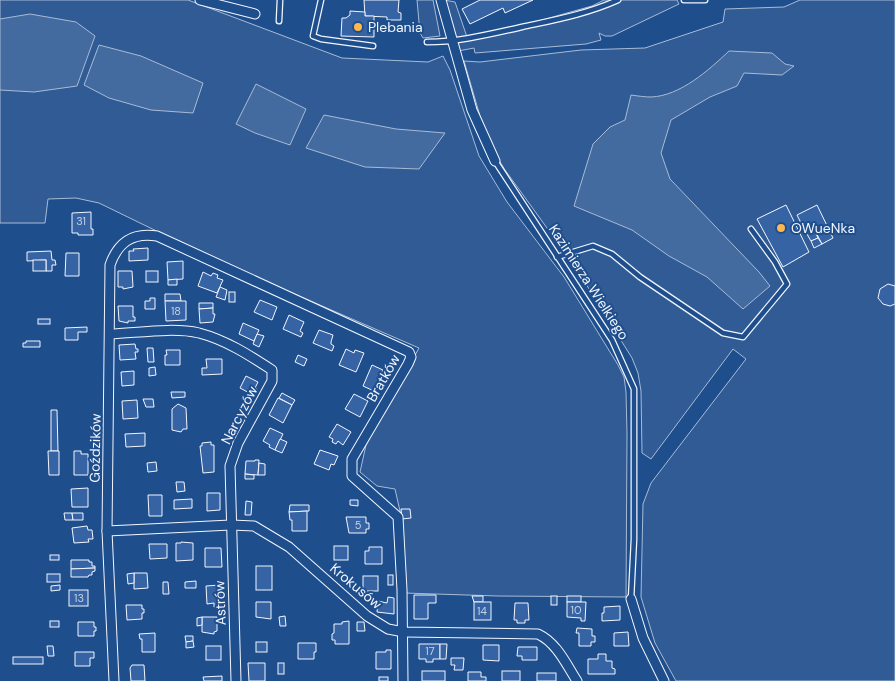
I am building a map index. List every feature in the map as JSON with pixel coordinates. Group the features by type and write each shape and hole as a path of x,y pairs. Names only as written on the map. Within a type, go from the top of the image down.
{"street":[{"path":"200,0 255,14"},
{"name":"Kazimierza Wielkiego","path":"441,0 472,110 494,161"},
{"name":"Goździków","path":"114,681 107,531 110,265 120,245 131,238 145,234"},
{"name":"Bratków","path":"145,234 157,236 410,352 411,357 408,364 352,459 352,476 398,517 404,632 403,681"},
{"name":"Narcyzów","path":"110,334 178,331 199,333 238,349 272,370 272,381 238,443 230,466 231,525"},
{"name":"Krokusów","path":"107,531 231,525 254,526 290,547 368,616 388,629 404,632 538,634 548,638 577,681"},
{"name":"Astrów","path":"231,525 236,681"},
{"name":"Kazimierza Wielkiego","path":"631,599 643,638 664,681"}],"lane":[{"path":"279,21 280,0"},
{"path":"322,0 313,36 321,39 373,46"},
{"path":"427,42 452,42 570,17 599,9 618,0"},
{"path":"684,0 705,0"},
{"name":"Kazimierza Wielkiego","path":"494,161 612,340 634,389 634,539 631,599"},
{"path":"557,257 593,246 612,254 648,283 723,334 743,337 787,284 775,262 751,229"}],"shaded area":[{"path":"0,0 188,0 342,58 428,62 443,56 450,70 479,156 507,202 564,277 624,377 627,434 626,597 404,593 402,520 395,489 377,486 360,472 366,445 419,348 216,260 99,203 76,198 48,199 45,223 0,223"},
{"path":"417,0 433,0 440,36 423,38 420,33"},
{"path":"444,0 455,2 467,37 517,27 592,6 604,0 677,0 679,4 612,36 605,36 599,33 601,40 586,44 475,53 474,48 458,51"},
{"path":"800,0 895,0 895,681 676,681 655,643 641,597 643,504 651,483 746,359 733,349 651,459 642,453 641,391 638,373 632,358 576,268 505,170 493,150 480,116 464,61 480,62 581,50 645,48 723,22 725,9 784,7"},
{"path":"30,14 76,22 95,36 77,86 34,92 0,90 0,19"},
{"path":"99,45 141,56 203,83 193,113 151,110 109,98 84,85"},
{"path":"729,51 772,53 785,64 794,66 782,75 744,73 737,86 710,97 671,120 661,153 670,179 759,272 770,286 743,309 707,277 669,256 632,230 574,206 593,144 610,127 625,120 631,95 651,97 673,92 703,74"},
{"path":"256,84 306,109 290,145 255,133 236,124"},
{"path":"324,115 396,129 445,133 419,169 365,167 306,148"}],"building":[{"path":"364,0 399,0 398,12 401,13 401,20 387,20 387,17 365,16"},
{"path":"480,0 533,0 505,13 503,8 470,24 462,9"},
{"name":"Plebania","path":"350,11 365,12 365,16 374,16 374,37 341,36 342,18 350,15"},
{"path":"786,205 809,252 783,267 757,219"},
{"path":"817,205 833,238 822,244 812,225 804,229 797,215"},
{"path":"91,212 93,235 72,233 72,213"},
{"path":"812,225 818,238 811,241 804,229"},
{"path":"818,238 822,244 814,248 811,241"},
{"path":"148,248 148,260 129,261 129,251"},
{"path":"51,251 52,260 55,260 56,265 52,265 52,271 46,271 46,260 27,261 27,252"},
{"path":"66,253 79,253 79,276 65,276"},
{"path":"33,260 46,260 46,271 33,271"},
{"path":"183,261 183,279 168,280 167,262"},
{"path":"118,271 132,271 133,287 123,289 123,287 118,287"},
{"path":"146,271 158,271 158,282 146,282"},
{"path":"203,272 211,276 213,273 218,275 217,278 223,280 217,293 198,286"},
{"path":"177,279 177,285 168,285 168,280"},
{"path":"888,284 895,286 895,304 890,306 883,304 878,298 880,289"},
{"path":"220,287 227,290 225,300 216,297"},
{"path":"229,292 235,292 235,302 229,302"},
{"path":"165,294 180,294 181,301 165,301"},
{"path":"150,298 155,298 155,309 145,309 145,301 150,301"},
{"path":"260,300 277,307 272,320 254,312"},
{"path":"165,301 186,301 186,320 166,321"},
{"path":"199,303 213,303 213,308 199,309"},
{"path":"118,306 133,306 135,321 128,321 128,323 119,321"},
{"path":"213,308 213,314 215,314 213,322 200,323 199,309"},
{"path":"289,315 304,322 300,331 303,333 301,337 283,329"},
{"path":"38,319 50,319 50,324 38,324"},
{"path":"243,323 259,330 254,341 239,334"},
{"path":"87,327 87,332 78,332 78,340 65,340 65,328"},
{"path":"319,330 333,335 331,344 334,346 332,351 313,343"},
{"path":"257,334 264,336 259,347 253,344"},
{"path":"26,341 40,341 40,347 23,347 23,343 26,343"},
{"path":"135,344 136,349 138,349 138,352 135,352 136,359 120,360 119,345"},
{"path":"147,348 153,348 154,362 148,362"},
{"path":"346,349 354,353 355,350 364,353 356,372 339,365"},
{"path":"166,350 180,350 180,365 165,365"},
{"path":"298,355 307,359 304,366 295,362"},
{"path":"206,359 222,359 222,374 202,375 202,368 207,368"},
{"path":"372,365 383,370 374,391 363,386"},
{"path":"155,367 156,375 149,376 149,368"},
{"path":"134,371 134,385 122,386 121,372"},
{"path":"246,376 258,382 255,388 257,389 253,395 240,388"},
{"path":"171,392 185,392 185,397 172,398"},
{"path":"282,393 295,400 292,405 279,398"},
{"path":"354,394 368,401 360,417 345,409"},
{"path":"278,398 292,405 283,423 269,415"},
{"path":"143,399 153,399 154,407 146,407"},
{"path":"137,400 138,418 123,419 122,401"},
{"path":"178,404 186,408 187,429 183,429 181,432 172,430 172,409"},
{"path":"51,410 57,410 58,451 51,451"},
{"path":"337,424 351,432 343,445 338,441 336,444 332,442 333,439 329,437"},
{"path":"270,428 283,434 275,450 263,441"},
{"path":"145,433 145,446 126,447 125,434"},
{"path":"280,439 287,442 282,453 275,450"},
{"path":"211,442 211,445 214,445 214,472 203,473 200,446 202,446 202,443"},
{"path":"320,450 338,456 334,465 331,464 329,470 314,464"},
{"path":"48,451 59,451 59,475 49,475"},
{"path":"74,451 88,454 88,475 74,475"},
{"path":"259,460 258,475 245,474 246,461"},
{"path":"156,462 157,471 148,472 147,463"},
{"path":"259,463 265,464 265,475 258,475"},
{"path":"245,474 254,475 254,479 245,479"},
{"path":"176,482 184,482 185,491 177,492"},
{"path":"88,488 88,507 72,507 71,489"},
{"path":"207,493 220,493 220,510 207,511"},
{"path":"148,495 162,495 162,516 149,516"},
{"path":"192,499 192,508 174,509 174,500"},
{"path":"350,500 358,500 358,506 350,505"},
{"path":"246,501 252,502 251,515 245,515"},
{"path":"290,505 309,505 309,511 289,512"},
{"path":"401,509 410,509 411,518 402,519"},
{"path":"307,511 307,531 292,531 292,520 290,520 289,512"},
{"path":"64,513 72,513 73,520 65,520"},
{"path":"72,513 83,513 83,520 73,520"},
{"path":"346,517 366,517 369,529 366,529 366,533 349,533"},
{"path":"87,526 88,530 92,530 93,539 88,539 89,542 74,543 72,528"},
{"path":"176,543 193,543 193,560 176,561"},
{"path":"149,544 167,544 167,558 150,559"},
{"path":"334,546 348,546 348,560 334,560"},
{"path":"369,547 382,547 382,564 365,564 365,551 369,551"},
{"path":"205,548 221,548 222,567 205,567"},
{"path":"50,555 59,555 59,560 50,560"},
{"path":"71,560 89,560 95,568 71,569"},
{"path":"256,566 272,566 272,590 256,590"},
{"path":"95,568 92,575 88,577 71,577 71,569"},
{"path":"134,573 147,573 148,588 134,589"},
{"path":"134,573 134,583 128,584 127,574"},
{"path":"47,574 60,574 60,582 47,582"},
{"path":"388,575 393,575 393,585 388,585"},
{"path":"363,576 378,576 378,591 363,591"},
{"path":"196,581 196,588 185,588 185,582"},
{"path":"163,582 168,582 169,594 163,594"},
{"path":"60,585 60,590 51,591 51,586"},
{"path":"220,585 221,603 214,607 214,603 207,604 206,586"},
{"path":"69,590 88,590 88,606 69,606"},
{"path":"414,595 436,595 436,603 428,603 428,619 414,619"},
{"path":"472,596 483,596 483,602 474,602"},
{"path":"551,596 557,596 557,605 551,605"},
{"path":"567,596 581,596 581,602 567,602"},
{"path":"388,597 394,598 394,614 377,612 378,601 387,603"},
{"path":"256,602 271,602 271,619 256,617"},
{"path":"474,602 491,602 491,620 474,620"},
{"path":"567,602 586,602 585,621 581,621 581,618 567,617"},
{"path":"515,603 528,603 529,620 525,620 525,623 517,623 517,620 514,620"},
{"path":"126,605 142,605 144,613 142,613 142,619 127,620"},
{"path":"620,606 620,620 602,621 604,607"},
{"path":"285,616 286,626 280,626 279,617"},
{"path":"202,617 217,617 217,631 214,634 202,632"},
{"path":"202,617 202,625 197,626 197,618"},
{"path":"50,621 59,621 59,627 50,627"},
{"path":"349,621 349,644 335,644 335,640 332,640 334,624 342,624 342,622"},
{"path":"78,622 94,622 96,631 94,631 94,636 78,636"},
{"path":"357,622 364,622 365,631 357,631"},
{"path":"577,628 592,629 592,636 595,636 595,642 591,642 591,646 579,646 579,633 576,633"},
{"path":"628,632 629,646 614,646 614,633"},
{"path":"155,633 155,652 142,652 142,639 140,639 139,634"},
{"path":"185,636 193,636 193,641 186,642"},
{"path":"193,641 194,647 186,648 186,642"},
{"path":"256,642 267,642 267,652 256,652"},
{"path":"298,643 316,643 314,659 298,659"},
{"path":"419,644 440,644 440,659 426,662 426,659 419,659"},
{"path":"440,644 447,644 446,659 440,659"},
{"path":"483,645 499,645 499,661 483,660"},
{"path":"47,646 53,646 54,656 48,656"},
{"path":"206,646 221,646 221,660 206,660"},
{"path":"518,647 537,647 537,660 522,660 522,656 517,656"},
{"path":"386,650 391,650 391,669 376,669 376,652 386,652"},
{"path":"75,652 94,652 94,658 90,658 90,666 75,666"},
{"path":"598,654 606,654 606,661 612,661 612,668 615,669 615,674 588,674 588,659 598,659"},
{"path":"13,657 43,657 43,664 13,664"},
{"path":"451,658 464,658 463,670 454,670 455,665 451,665"},
{"path":"248,663 265,663 265,681 249,681"},
{"path":"278,663 284,663 284,674 278,674"},
{"path":"132,665 144,665 145,681 131,681 130,668"},
{"path":"422,671 445,671 445,681 422,681"},
{"path":"502,671 520,671 520,681 502,681"},
{"path":"468,672 481,672 481,677 486,677 486,681 468,681"},
{"path":"537,673 556,673 556,681 537,681"},
{"path":"222,676 222,681 204,681 203,677"},
{"path":"379,677 388,677 388,681 379,681"}],"place":[{"name":"Plebania","path":"358,27"},
{"name":"OWueNka","path":"781,228"}]}
